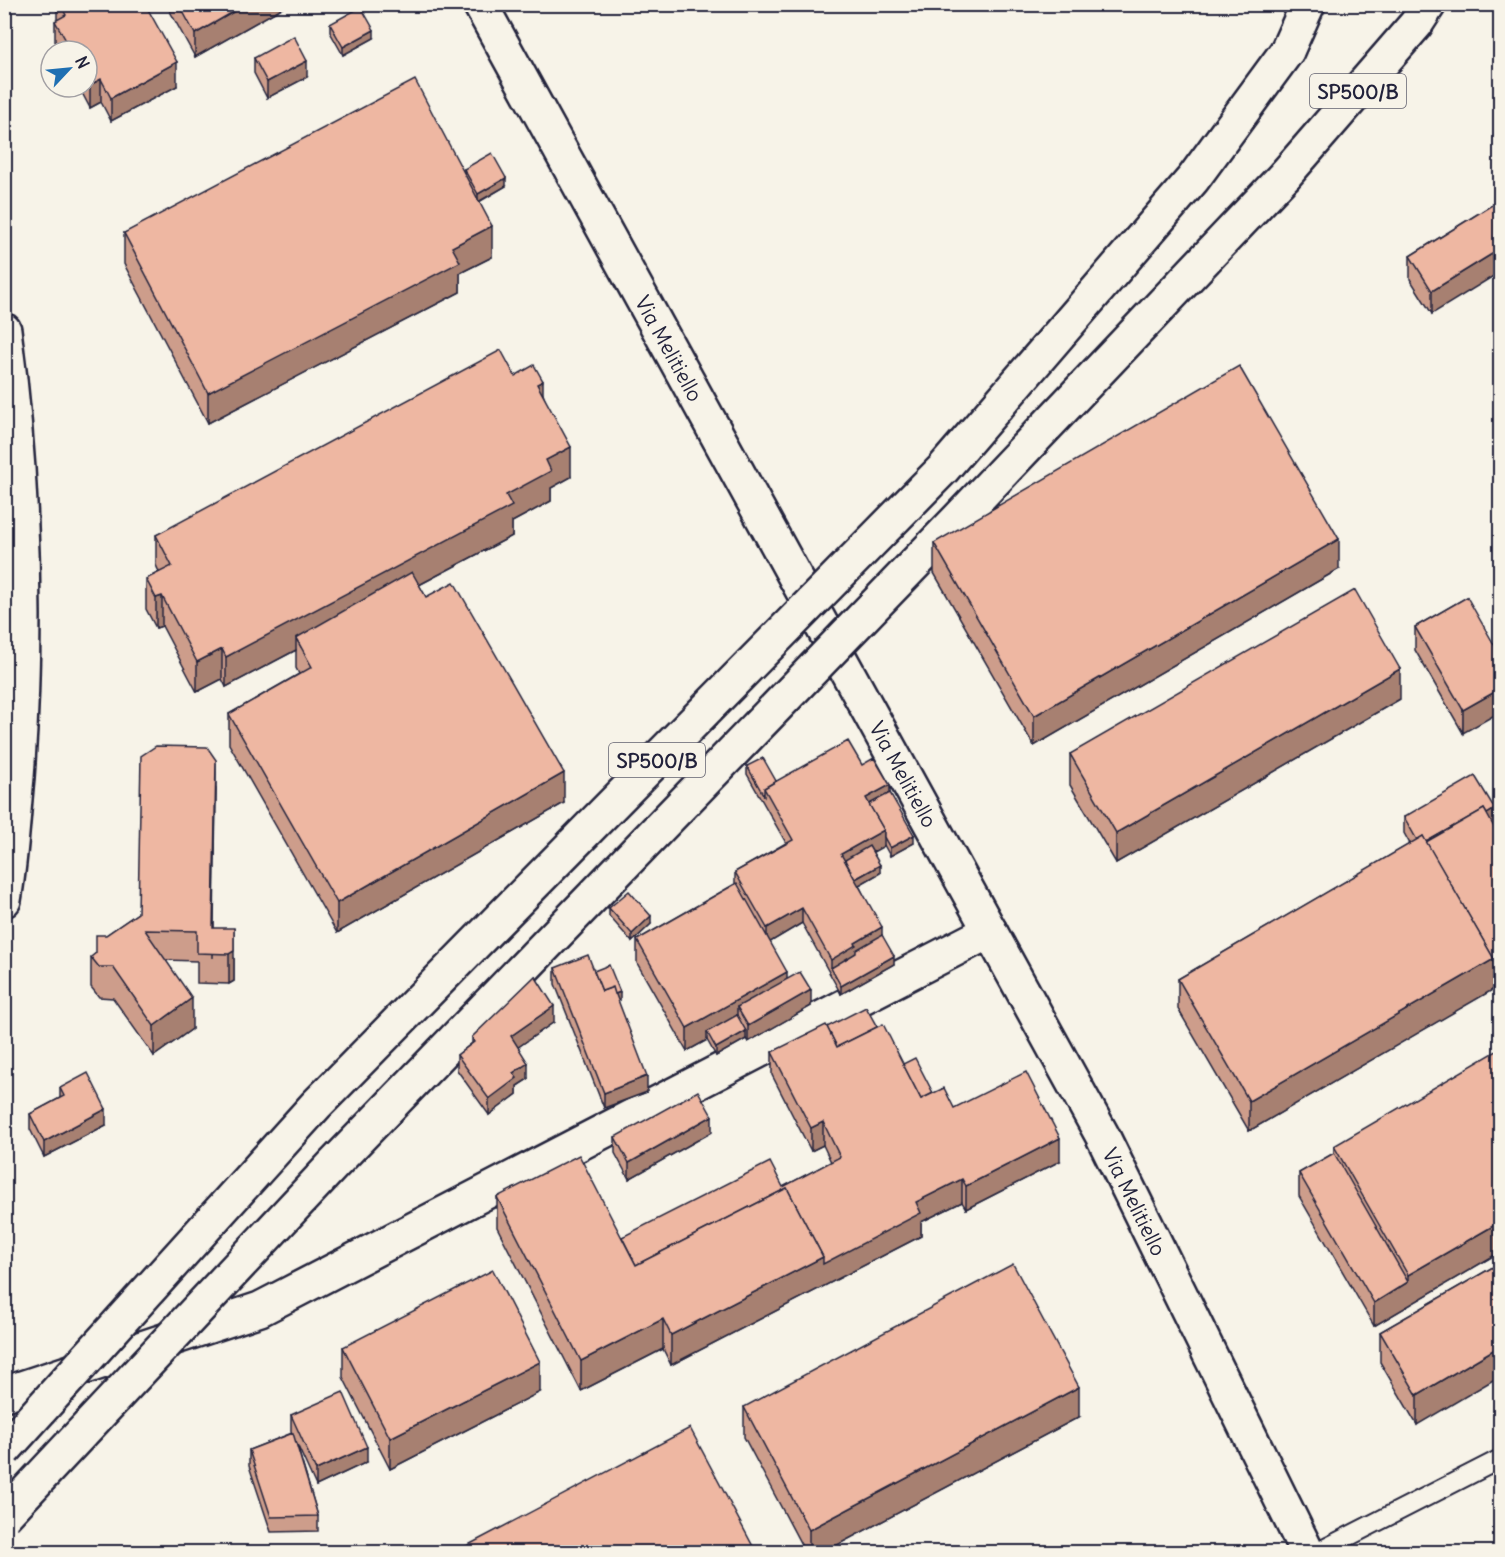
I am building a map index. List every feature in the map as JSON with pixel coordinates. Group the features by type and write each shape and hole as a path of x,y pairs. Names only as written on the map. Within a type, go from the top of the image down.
{"main road":[{"name":"Via Melitiello","path":"480,4 1102,1136 1307,1552"},
{"name":"SP500/B","path":"4,1450 316,1105 943,469 1193,179 1287,51 1308,4"},
{"name":"SP500/B","path":"4,1516 334,1164 959,518 1285,175 1416,24 1429,4"},
{"path":"4,330 20,487 24,645 18,754 9,868 4,900"},
{"path":"4,1394 260,1309 990,931"}],"lane":[{"path":"1318,1552 1500,1459"}],"building":[{"path":"60,4 145,4 177,62 111,98 101,79 99,80 99,39 65,39 55,21 66,15"},
{"path":"179,4 247,4 195,34"},
{"path":"361,7 374,30 343,47 330,24"},
{"path":"294,36 307,61 267,82 254,58"},
{"path":"415,80 492,226 452,247 460,262 208,393 124,233"},
{"path":"492,153 506,178 478,194 464,169"},
{"path":"1500,200 1500,249 1432,291 1410,256"},
{"path":"501,350 515,376 534,365 543,381 537,384 571,447 546,460 551,471 506,495 512,506 226,657 222,649 197,662 162,596 156,598 146,579 172,566 156,535"},
{"path":"1239,366 1339,539 1034,716 934,543"},
{"path":"412,572 426,597 454,582 564,773 337,903 229,714 312,667 296,638"},
{"path":"1355,590 1400,669 1116,833 1070,754"},
{"path":"1467,597 1500,655 1500,689 1463,710 1415,627"},
{"path":"848,741 862,765 874,758 890,785 866,798 884,830 841,854 882,927 831,960 802,908 767,928 735,872 793,840 764,788"},
{"path":"156,746 207,747 216,760 213,928 234,928 234,951 229,954 197,953 197,931 145,930 192,998 154,1026 113,967 99,967 91,957 96,953 96,935 106,935 138,913 141,756"},
{"path":"763,758 776,781 764,788 764,796 747,766"},
{"path":"1475,776 1495,809 1487,814 1484,809 1426,842 1423,836 1417,840 1404,817"},
{"path":"890,793 914,835 890,848 884,837 884,830 869,804"},
{"path":"1484,809 1500,838 1500,962 1494,966 1494,959 1426,842"},
{"path":"1423,836 1494,959 1249,1101 1178,979"},
{"path":"869,846 880,865 855,879 845,860"},
{"path":"737,883 787,972 687,1028 637,940"},
{"path":"629,891 651,916 632,934 609,908"},
{"path":"882,935 894,956 841,986 831,968"},
{"path":"588,955 602,991 613,987 647,1076 604,1093 555,968"},
{"path":"609,965 620,992 615,994 613,987 602,991 594,971"},
{"path":"800,972 811,990 748,1026 737,1007"},
{"path":"535,976 554,1006 511,1036 528,1063 513,1073 517,1078 489,1099 457,1055 474,1042 472,1037"},
{"path":"866,1007 877,1027 837,1047 827,1027"},
{"path":"737,1015 746,1031 716,1048 707,1032"},
{"path":"883,1024 921,1099 944,1088 954,1108 1026,1072 1060,1138 966,1186 962,1179 916,1202 921,1213 823,1264 823,1257 787,1188 636,1265 622,1237 770,1162 783,1187 840,1157 823,1122 811,1128 772,1052 826,1025 837,1047"},
{"path":"1500,1049 1500,1222 1408,1275 1334,1146"},
{"path":"915,1058 933,1093 921,1099 903,1064"},
{"path":"88,1073 106,1109 44,1142 30,1114 64,1096 60,1088"},
{"path":"698,1091 712,1116 629,1163 615,1137"},
{"path":"1334,1153 1408,1282 1374,1303 1299,1173"},
{"path":"579,1155 636,1265 787,1188 823,1257 671,1335 663,1319 581,1361 497,1197"},
{"path":"1500,1263 1500,1346 1417,1395 1380,1332"},
{"path":"1013,1264 1079,1387 809,1530 744,1407"},
{"path":"493,1270 540,1362 390,1438 343,1347"},
{"path":"343,1392 367,1447 316,1470 291,1415"},
{"path":"690,1428 756,1552 455,1552"},
{"path":"293,1433 318,1516 271,1517 249,1450"},
{"path":"1107,1547 1110,1552 1096,1552"}]}
